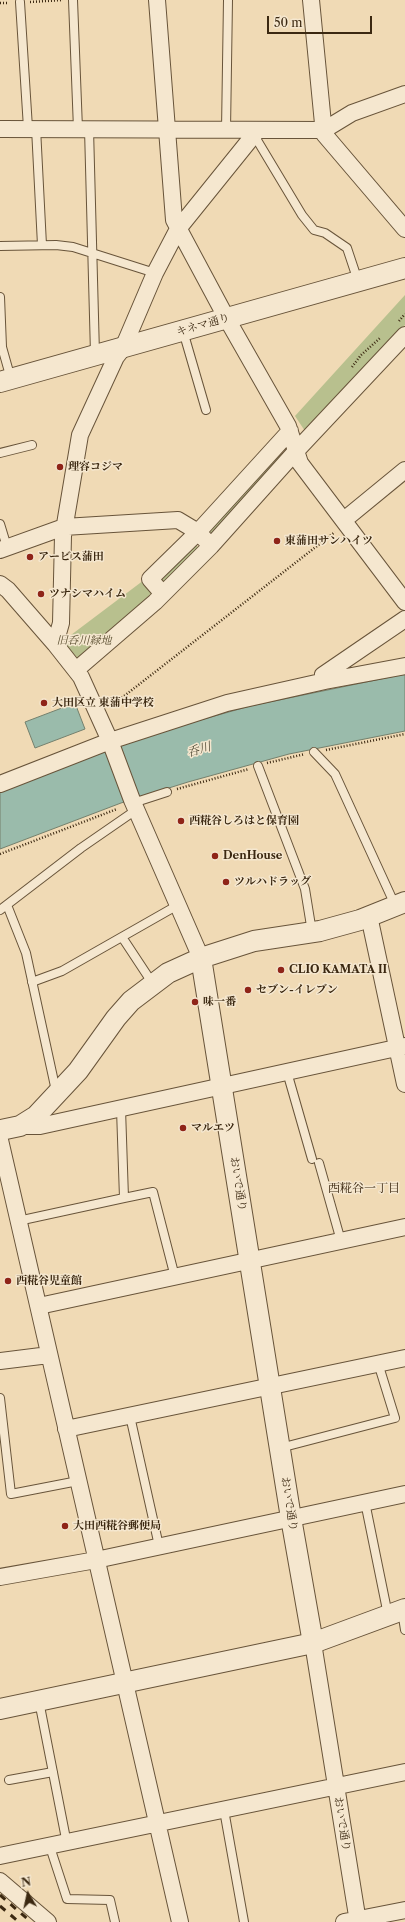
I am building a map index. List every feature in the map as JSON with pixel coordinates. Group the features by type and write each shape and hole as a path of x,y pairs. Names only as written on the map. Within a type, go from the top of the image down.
{"street":[{"path":"156,0 168,129 174,220 227,319 290,431 300,463 405,602"},
{"path":"311,0 324,134 405,229"},
{"path":"0,129 168,129 226,130 256,133 324,130 352,113 405,94"},
{"path":"54,644 62,623 64,526 80,435 119,357 155,273 178,229 256,133"},
{"name":"キネマ通り","path":"6,380 95,356 119,357 184,331 405,268"},
{"path":"76,670 159,600 211,546 297,450 405,335"},
{"path":"159,600 150,579 198,532 290,431"},
{"path":"345,521 405,470"},
{"path":"4,549 64,526 178,520 198,532 211,546"},
{"path":"0,584 8,590 76,670 99,716 108,744 200,958"},
{"path":"325,681 324,675 405,619"},
{"path":"0,784 108,744 227,703 325,681 405,666"},
{"path":"3,1131 36,1116 78,1071 116,1018 131,1001 168,973 200,958 254,941 312,933 369,916 400,903"},
{"path":"369,916 401,1047 405,1084"},
{"name":"おいで通り","path":"200,958 336,1787 353,1921"},
{"path":"3,1131 40,1126 121,1109 401,1047"},
{"path":"3,1131 18,1221 39,1306 180,1922"},
{"path":"39,1306 405,1227"},
{"path":"0,1361 49,1355"},
{"path":"66,1429 405,1358"},
{"path":"0,1576 53,1572 96,1560 159,1546 405,1494"},
{"path":"0,1709 313,1643 398,1611"},
{"path":"0,1856 67,1844 405,1772"},
{"path":"0,1881 48,1922"},
{"path":"353,1921 405,1910"}],"lane":[{"path":"72,0 92,252 95,356"},
{"path":"226,130 228,0"},
{"path":"20,2 42,245"},
{"path":"256,133 302,215 314,230 325,233 347,248 358,281"},
{"path":"0,246 42,245 73,247 155,273"},
{"path":"0,297 2,347 6,380"},
{"path":"184,331 206,410"},
{"path":"0,453 32,445"},
{"path":"0,524 4,549"},
{"path":"314,752 335,774 400,903"},
{"path":"258,766 305,890 312,933"},
{"path":"57,1094 26,953 3,908 81,848 134,804 167,792"},
{"path":"32,982 62,971 178,905"},
{"path":"122,937 153,984"},
{"path":"287,1072 342,1241"},
{"path":"121,1109 124,1198"},
{"path":"18,1221 153,1192 175,1277"},
{"path":"280,1448 395,1418 378,1363"},
{"path":"0,1398 11,1494 78,1481"},
{"path":"130,1416 159,1546"},
{"path":"365,1502 405,1630"},
{"path":"40,1701 67,1844"},
{"path":"9,1780 53,1772"},
{"path":"224,1810 244,1922"},
{"path":"50,1847 67,1899 110,1900 115,1922"}],"path":[{"path":"0,3 72,0"},
{"path":"99,716 345,521"},
{"path":"167,792 314,752 405,734"},
{"path":"0,854 134,804"}],"green space":[{"path":"405,295 405,325 307,434 295,416"},
{"path":"279,449 283,459 213,534 207,531"},
{"path":"196,545 199,548 166,584 161,582 161,578"},
{"name":"旧呑川緑地","path":"144,580 154,590 126,621 79,660 63,641"}],"water":[{"name":"呑川","path":"405,674 405,731 289,754 188,782 121,803 0,849 0,789 165,730 250,706"},
{"path":"75,703 85,729 35,748 25,722"}],"railway":[{"path":"0,1895 31,1922"},
{"path":"0,1906 19,1922"}],"place":[{"name":"理容コジマ","path":"60,467"},
{"name":"東蒲田サンハイツ","path":"277,541"},
{"name":"アービス蒲田","path":"30,557"},
{"name":"ツナシマハイム","path":"41,594"},
{"name":"大田区立 東蒲中学校","path":"44,703"},
{"name":"西糀谷しろはと保育園","path":"181,821"},
{"name":"DenHouse","path":"215,856"},
{"name":"ツルハドラッグ","path":"226,882"},
{"name":"CLIO KAMATA II","path":"281,970"},
{"name":"セブン-イレブン","path":"248,990"},
{"name":"味一番","path":"195,1002"},
{"name":"マルエツ","path":"183,1128"},
{"name":"西糀谷児童館","path":"8,1281"},
{"name":"大田西糀谷郵便局","path":"65,1526"}],"district":[{"name":"西糀谷一丁目","path":"364,1189"}]}
